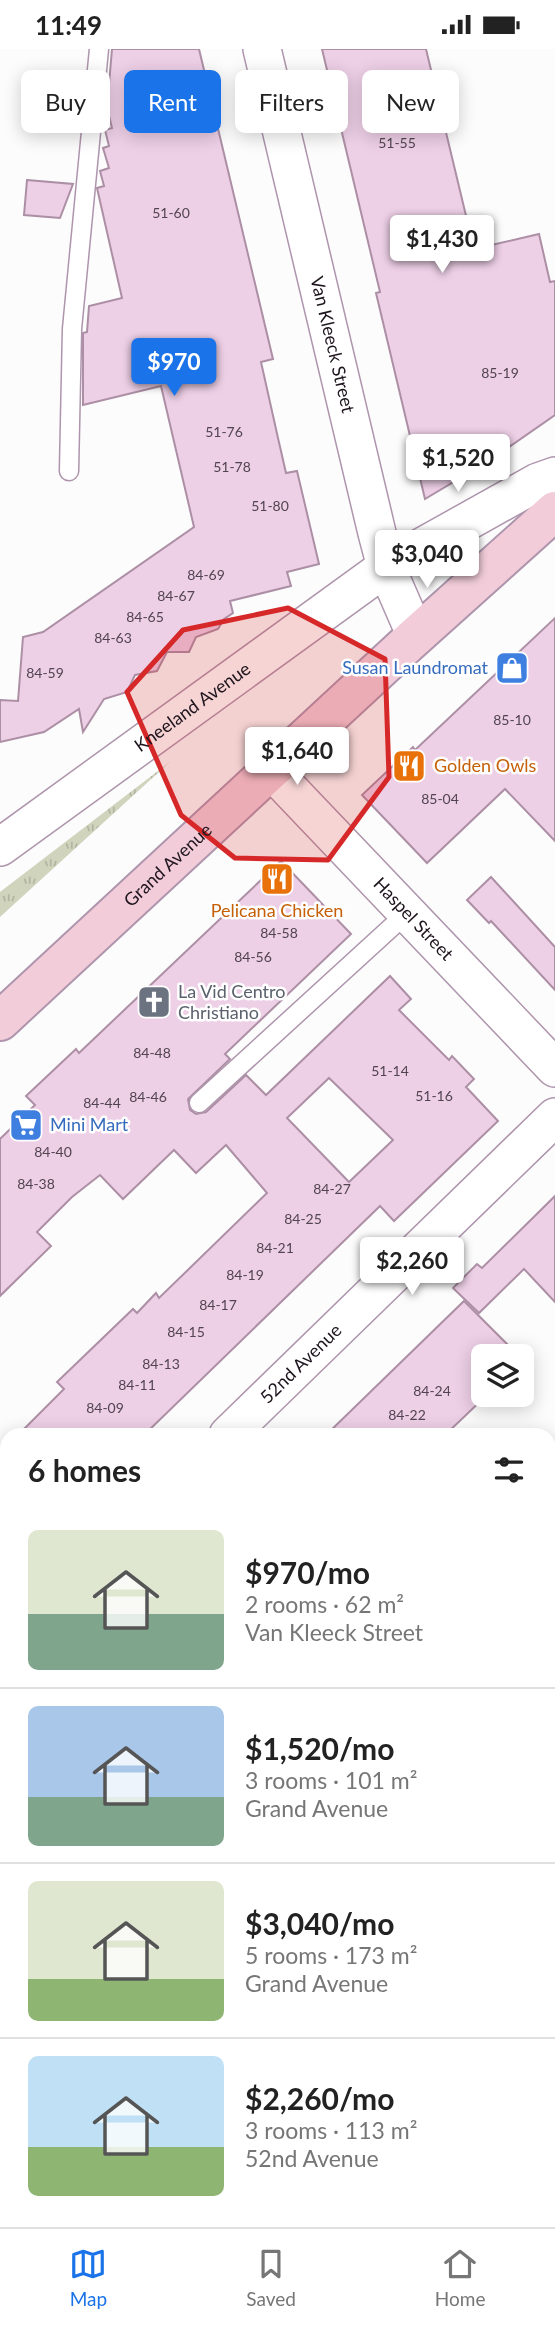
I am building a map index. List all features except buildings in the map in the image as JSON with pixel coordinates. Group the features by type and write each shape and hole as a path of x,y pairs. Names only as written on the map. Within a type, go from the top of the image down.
{"main road":[{"name":"Grand Avenue","path":"0,1021 555,511"}],"street":[{"name":"Van Kleeck Street","path":"262,49 386,567 416,636"},
{"path":"386,567 526,489 555,476"},
{"name":"Kneeland Avenue","path":"0,847 386,567"},
{"name":"Haspel Street","path":"271,770 555,1068"},
{"name":"52nd Avenue","path":"235,1428 555,1117"}],"lane":[{"path":"69,471 72,329 99,49"},
{"path":"199,1103 407,913"}],"highlighted area":[{"path":"288,608 385,659 389,777 328,860 235,858 181,815 127,692 183,630"}],"green space":[{"path":"171,761 0,917 0,892"}],"place":[{"name":"Susan Laundromat","path":"512,668"},
{"name":"Golden Owls","path":"409,766"},
{"name":"Pelicana Chicken","path":"277,879"},
{"name":"La Vid Centro Christiano","path":"154,1002"},
{"name":"Mini Mart","path":"26,1125"}]}
